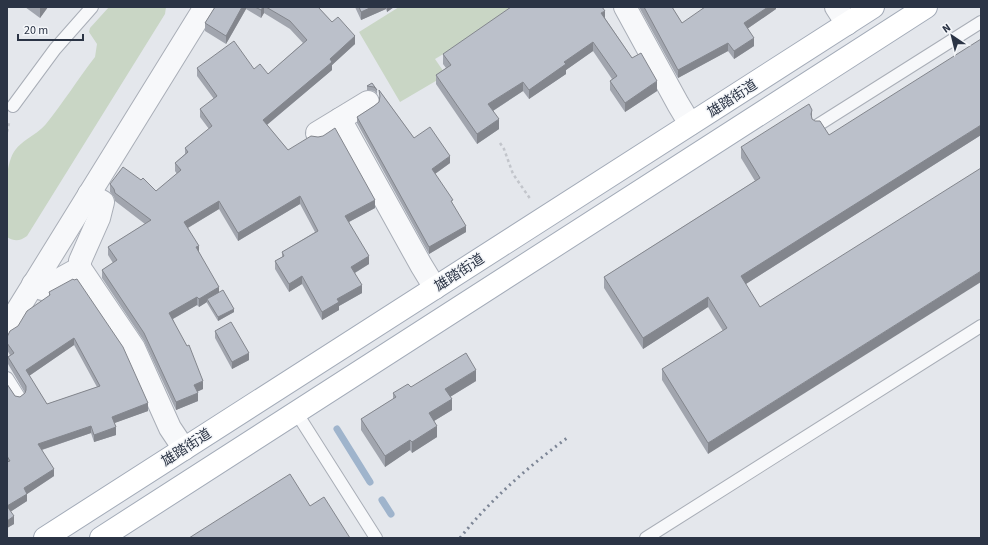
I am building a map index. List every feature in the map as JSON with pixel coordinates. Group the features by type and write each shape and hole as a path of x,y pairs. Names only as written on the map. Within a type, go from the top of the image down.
{"main road":[{"name":"雄踏街道","path":"45,538 690,124 841,16 873,7"},
{"name":"雄踏街道","path":"102,538 926,7"}],"street":[{"path":"7,327 205,7"},
{"path":"626,7 690,124"},
{"path":"318,133 368,102"},
{"path":"340,119 421,266 435,288"},
{"path":"89,194 103,202 99,218 80,262 80,268 134,348 170,428 184,449"},
{"path":"33,284 42,289 80,268"}],"lane":[{"path":"13,106 55,49 92,7"},
{"path":"818,125 981,22"},
{"path":"646,538 981,326"},
{"path":"7,378 19,398"},
{"path":"296,412 376,538"}],"path":[{"path":"7,132 10,119"},
{"path":"500,143 504,149 513,174 532,202"}],"green space":[{"path":"109,7 166,7 165,14 27,236 17,240 10,239 7,237 6,197 7,176 11,158 17,147 46,124 95,57 97,44 89,32 90,28"},
{"path":"399,7 522,7 435,59 446,75 400,102 359,32"}],"building":[{"path":"215,7 242,7 226,36 205,23"},
{"path":"255,7 263,7 261,10"},
{"path":"266,7 318,7 332,22 338,17 355,36 330,59 332,62 263,120 288,150 311,136 323,136 335,128 375,200 345,216 369,256 351,267 362,285 337,299 339,302 322,312 302,276 289,284 275,261 284,256 282,252 318,231 300,196 238,233 219,201 184,222 199,246 196,247 219,287 199,299 197,297 169,313 187,346 189,345 203,381 194,385 198,393 176,402 144,333 102,270 117,260 108,247 151,220 115,193 110,184 123,167 141,180 143,178 156,191 181,170 175,163 188,152 185,148 212,126 200,109 217,96 197,68 234,41 254,69 260,64 268,74 307,40 290,21"},
{"path":"359,7 372,7 361,12"},
{"path":"511,7 602,7 605,11 601,13 632,58 641,53 657,81 625,103 610,81 617,76 593,42 564,62 566,64 529,90 523,82 488,104 499,119 477,134 436,75 451,65 443,54"},
{"path":"644,7 672,7 682,23 705,7 768,7 744,23 754,38 734,51 728,43 678,70"},
{"path":"981,39 981,125 741,276 760,307 981,168 981,271 708,443 662,369 727,328 708,297 643,338 604,277 760,178 741,147 809,104 812,110 812,119 815,121 820,121 829,135"},
{"path":"372,83 377,90 374,87 367,86"},
{"path":"379,90 414,138 430,127 450,156 432,169 453,200 451,201 466,226 429,247 357,117 379,102"},
{"path":"73,279 77,279 123,347 148,403 112,417 116,427 94,435 91,426 38,444 54,469 24,488 27,494 7,506 7,462 10,461 7,456 7,384 15,396 20,397 25,393 26,386 8,357 14,353 7,343 7,337 10,331 18,326 27,311 50,295 49,292","holes":["74,338 100,386 47,404 26,370"]},
{"path":"223,290 234,309 218,317 207,299"},
{"path":"231,322 249,353 232,362 215,331"},
{"path":"466,353 476,370 445,389 452,399 429,413 437,426 412,442 410,440 385,456 361,419 396,397 393,393 408,384 411,387"},
{"path":"290,474 310,506 324,497 350,538 189,538"},
{"path":"7,506 14,516 7,521"}],"waterway":[{"path":"337,429 370,482"},
{"path":"382,500 391,514"}],"railway":[{"path":"460,538 484,510 510,484 567,438"}]}
